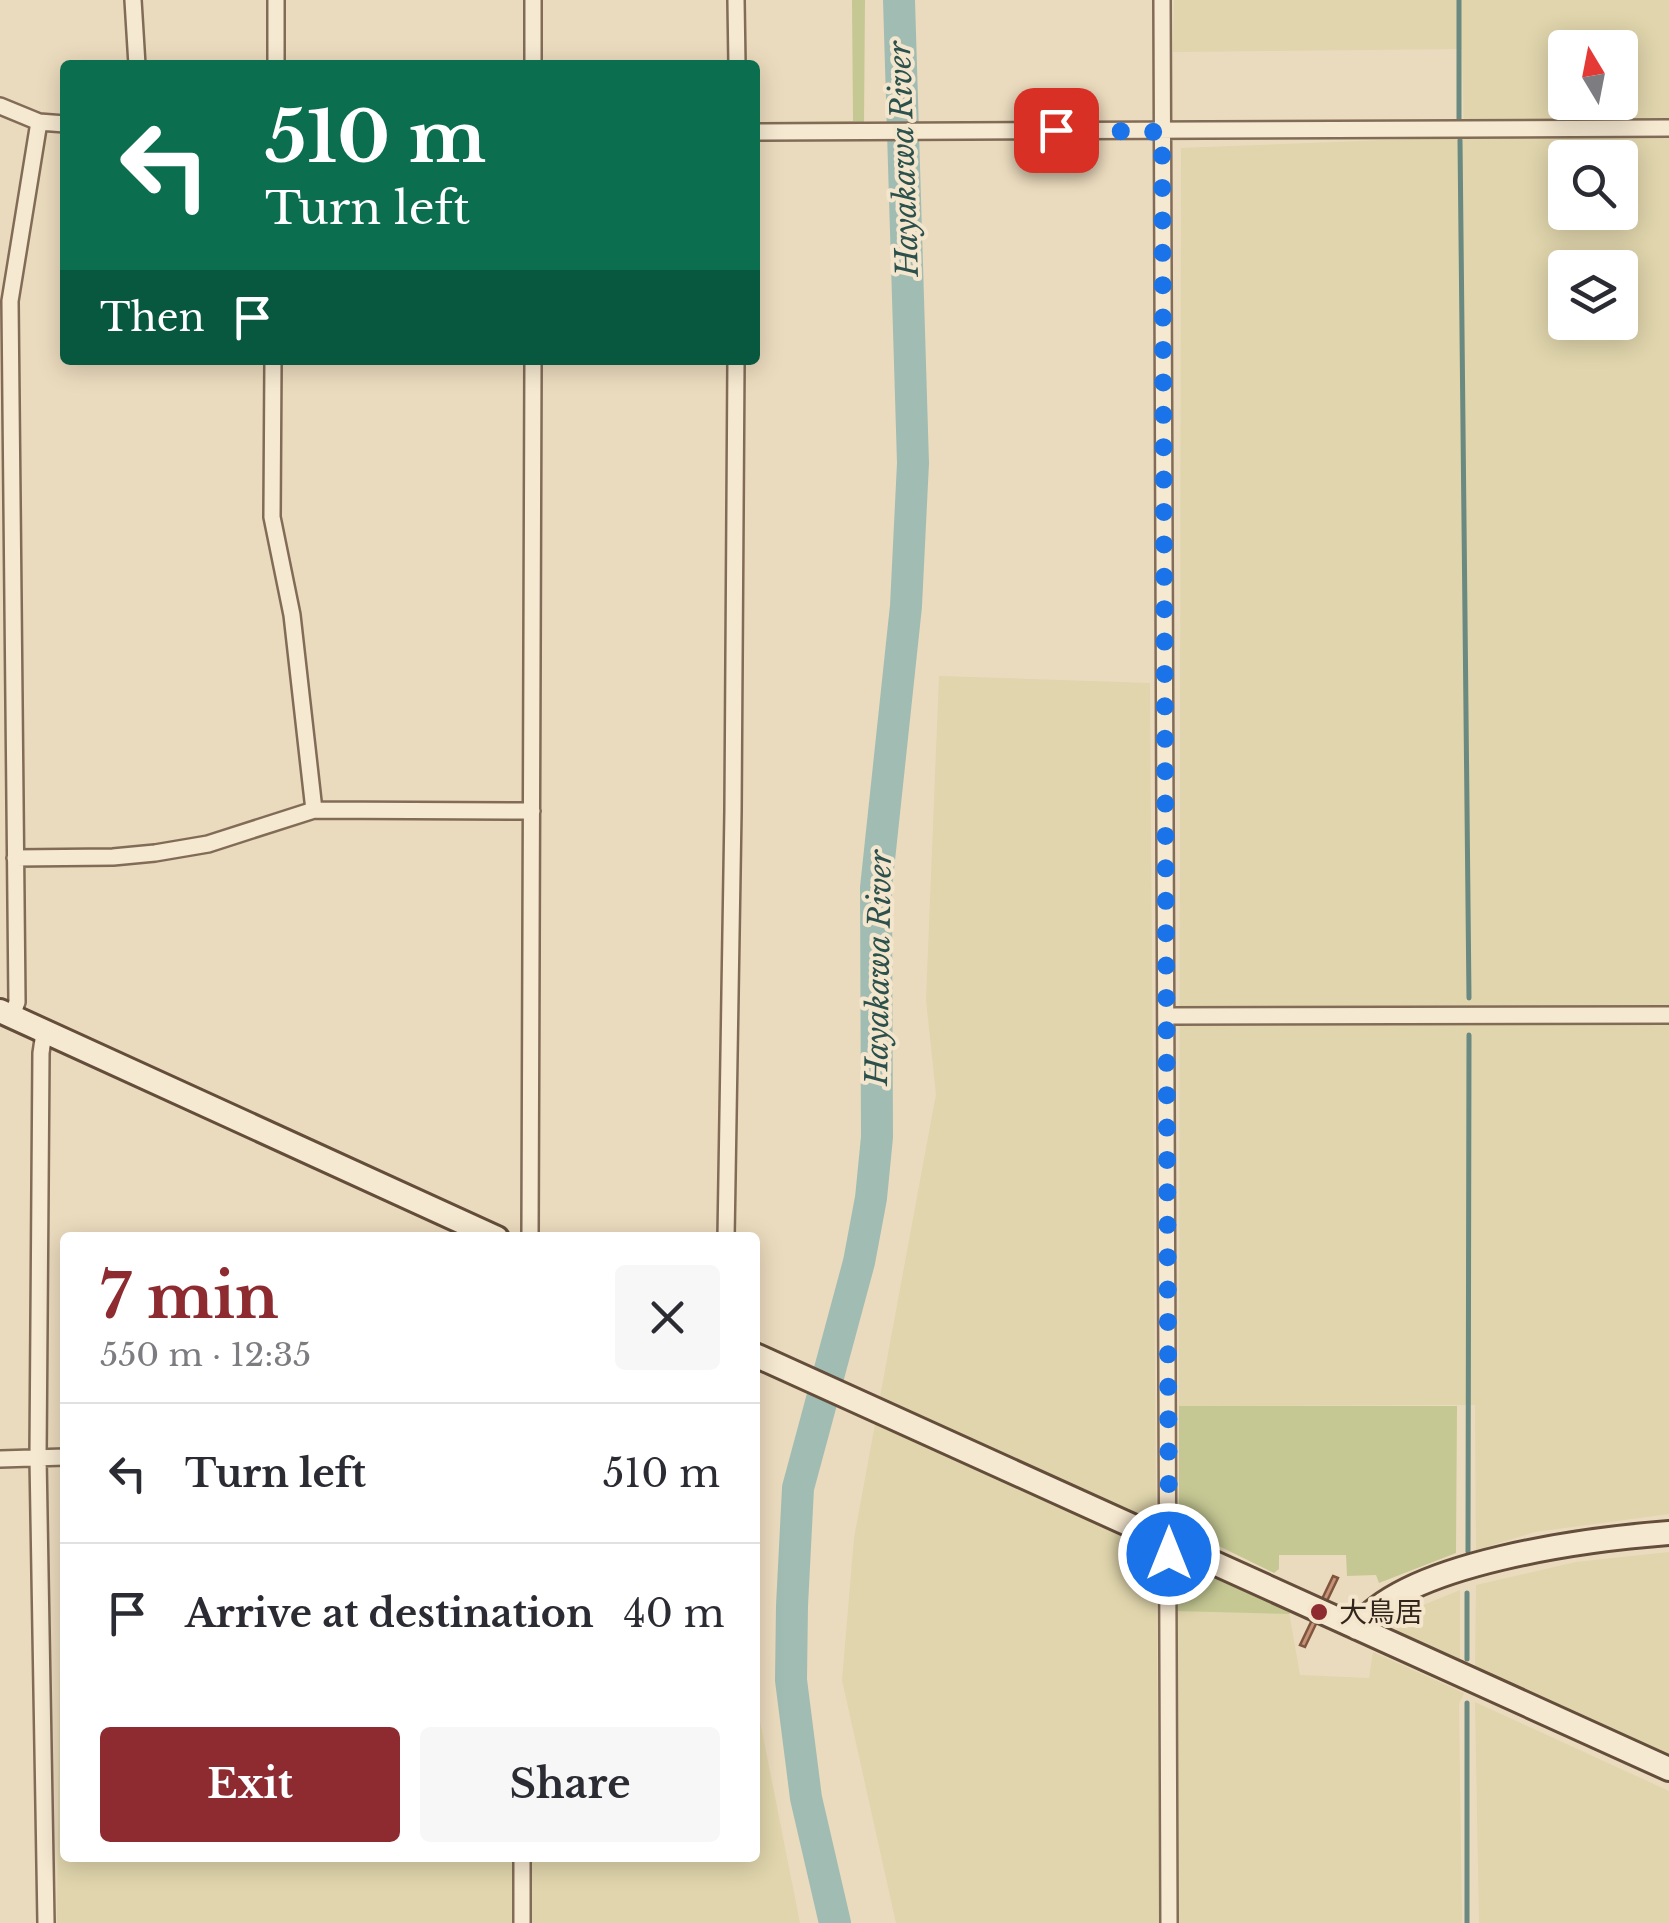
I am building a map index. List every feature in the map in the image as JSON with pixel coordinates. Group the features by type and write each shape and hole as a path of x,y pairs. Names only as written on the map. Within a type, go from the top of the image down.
{"street":[{"path":"133,0 137,60"},
{"path":"276,0 276,60"},
{"path":"533,0 533,60"},
{"path":"736,0 736,60"},
{"path":"1162,0 1169,1923"},
{"path":"0,106 39,122 60,124"},
{"path":"39,122 10,301 6,470 16,1002 6,1014 484,1232"},
{"path":"760,132 1669,128"},
{"path":"273,365 272,518 292,615 314,810"},
{"path":"530,1232 533,365"},
{"path":"726,1232 734,812 736,365"},
{"path":"15,858 155,853 208,844 314,810 532,810"},
{"path":"1168,1016 1669,1015"},
{"path":"44,1032 38,1457 46,1923"},
{"path":"760,1357 1669,1769"},
{"path":"0,1459 60,1457"},
{"path":"1357,1628 1368,1613 1390,1598 1477,1565 1566,1544 1669,1533"},
{"path":"522,1862 522,1923"}],"shaded area":[{"path":"1174,0 1669,0 1669,1514 1535,1532 1476,1550 1475,1405 1179,1406 1181,148 1464,137 1462,49 1173,52"},
{"path":"939,676 1150,683 1159,1923 896,1923 842,1680 854,1538 936,1094 926,1000"},
{"path":"1669,1552 1669,1756 1475,1669 1476,1585 1576,1562"},
{"path":"1460,1590 1460,1663 1396,1634 1396,1616"},
{"path":"1175,1611 1289,1612 1300,1675 1369,1678 1373,1652 1464,1693 1459,1704 1462,1923 1175,1923"},
{"path":"60,1632 60,1862 760,1862 760,1721 800,1923 57,1923"},
{"path":"1475,1702 1669,1791 1669,1923 1479,1923"}],"green space":[{"path":"852,0 865,0 864,124 760,126 760,122 853,121"},
{"path":"1179,1406 1457,1406 1456,1553 1379,1583 1376,1575 1347,1576 1346,1555 1279,1555 1279,1569 1274,1573 1188,1531 1179,1525"},
{"path":"1180,1562 1290,1614 1175,1611 1176,1567"}],"building":[{"name":"大鳥居","path":"1333,1576 1338,1578 1305,1647 1300,1645"}],"waterway":[{"name":"Hayakawa River","path":"835,1923 806,1798 791,1680 792,1606 798,1488 859,1262 877,1137 876,888 906,606 913,463 899,0"},
{"path":"1459,0 1459,119"},
{"path":"1460,140 1469,998"},
{"path":"1468,1552 1469,1035"},
{"path":"1467,1593 1467,1659"},
{"path":"1467,1703 1467,1923"}],"place":[{"name":"大鳥居","path":"1319,1612"}],"route":[{"path":"1056,130 1162,132 1169,1554"}]}
